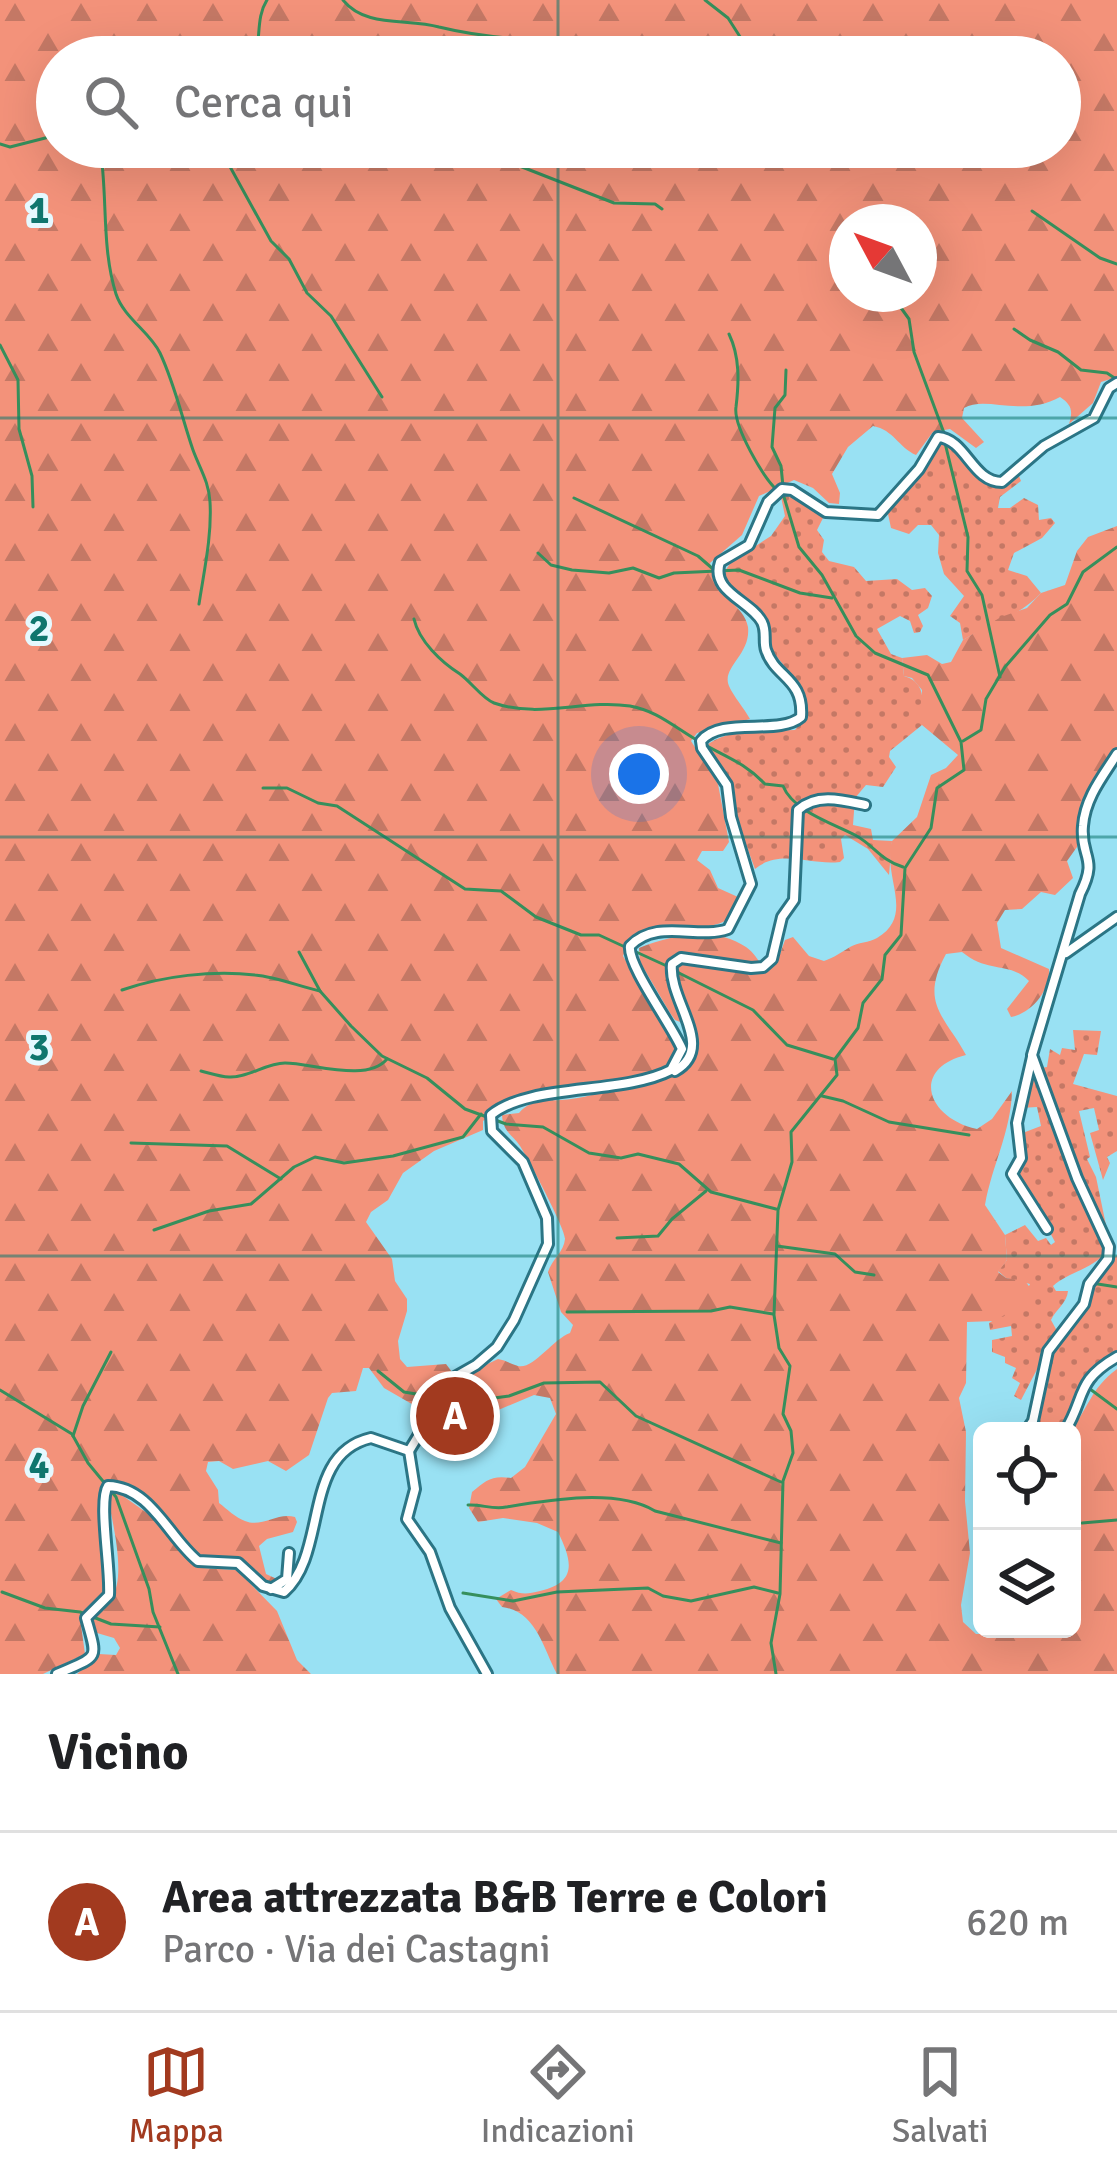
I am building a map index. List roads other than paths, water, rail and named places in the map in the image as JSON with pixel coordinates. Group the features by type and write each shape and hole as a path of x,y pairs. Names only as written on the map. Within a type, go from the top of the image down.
{"street":[{"path":"662,1075 679,1062 682,1049 632,965 630,946 636,939 674,929 724,931 751,884 730,813 727,785 702,748 702,738 712,731 758,724 789,725 801,712 794,684 766,652 760,619 720,581 720,562 749,545 768,502 782,490 792,490 826,512 878,515 919,469 938,437 951,440 987,479 1002,482 1044,446 1094,418 1109,388 1117,383"},
{"path":"1047,1229 1012,1174 1021,1158 1017,1124 1025,1074 1091,865 1082,828 1092,793 1117,754"},
{"path":"488,1674 450,1608 430,1552 407,1520 415,1489 409,1451 420,1433 432,1390 487,1357 506,1334 548,1244 547,1218 524,1162 493,1131 491,1115 502,1107 537,1098 599,1090 681,1068 694,1050 670,973 672,964 681,958 751,968 768,963 777,951 782,917 794,900 798,810 806,802 831,799 865,805"},
{"path":"1065,954 1117,916"},
{"path":"1032,1055 1077,1178 1109,1247 1108,1259 1089,1283 1084,1304 1048,1351 1032,1422"},
{"path":"1068,1422 1080,1390 1117,1357"},
{"path":"57,1674 87,1661 95,1652 96,1640 86,1618 109,1595 108,1535 101,1502 108,1486 121,1488 157,1513 198,1561 238,1563 270,1589 284,1592 305,1563 328,1475 342,1452 371,1438 409,1451"},
{"path":"270,1589 287,1580 289,1553"}],"waterway":[{"path":"258,36 267,0"},
{"path":"343,0 363,15 387,21 488,36"},
{"path":"705,0 728,18 740,36"},
{"path":"0,144 10,147 36,140"},
{"path":"102,168 108,258 116,294 160,353 208,488 210,528 199,604"},
{"path":"231,168 271,241 289,259 307,293 331,316 382,397"},
{"path":"525,168 614,203 655,204 662,209"},
{"path":"1032,211 1100,258 1117,264"},
{"path":"904,312 944,433"},
{"path":"1014,329 1081,370 1116,379"},
{"path":"729,334 737,361 739,426 778,491"},
{"path":"0,345 18,380 19,429 32,476 33,507"},
{"path":"776,1674 771,1643 780,1594 783,1481 793,1453 783,1414 790,1366 779,1348 774,1315 778,1210 792,1162 791,1132 837,1075 835,1059 858,1028 863,1003 882,979 885,955 901,935 905,868 931,828 937,788 964,770 961,742 928,675 875,653 856,636 822,575 799,547 784,497 781,466 772,447 775,408 785,395 786,370"},
{"path":"945,443 968,537 967,571 982,595 1000,677"},
{"path":"574,498 698,556 713,569"},
{"path":"963,741 981,730 986,699 1005,667 1050,615 1067,604 1083,572 1117,547"},
{"path":"538,553 551,565 572,570 609,573 633,568 659,578 739,570 800,593 832,598"},
{"path":"414,619 432,650 490,701 528,709 613,705 648,711 740,764 765,784 783,786 804,809 903,867"},
{"path":"263,788 287,788 318,803 337,806 465,889 501,891 536,917 625,947"},
{"path":"634,951 669,967"},
{"path":"299,952 320,991 382,1056 427,1078 465,1109 506,1124 543,1127 589,1153 621,1158 638,1154 679,1164 711,1192 776,1209"},
{"path":"677,972 753,1010 787,1045 833,1059"},
{"path":"122,990 171,978 222,973 263,976 320,991"},
{"path":"201,1071 236,1077 285,1063 353,1071 378,1066 387,1059"},
{"path":"822,1096 889,1122 969,1135"},
{"path":"154,1230 209,1211 251,1204 294,1167 315,1157 344,1163 393,1156 463,1137 481,1114"},
{"path":"131,1143 227,1146 281,1179"},
{"path":"617,1238 658,1236 706,1191"},
{"path":"777,1246 835,1254 855,1272 874,1275"},
{"path":"1085,1282 1117,1287"},
{"path":"567,1312 730,1307 773,1314"},
{"path":"73,1436 111,1352"},
{"path":"378,1371 404,1392 465,1402 509,1396 544,1383 600,1382 636,1416 781,1482"},
{"path":"1090,1389 1117,1409"},
{"path":"0,1390 72,1434 116,1497 178,1674"},
{"path":"468,1505 501,1508 582,1498 622,1500 781,1543"},
{"path":"1082,1523 1117,1520"},
{"path":"463,1593 513,1601 557,1592 648,1588 691,1601 754,1587 778,1593"},
{"path":"2,1592 111,1624 160,1627"}],"place":[{"name":"Area attrezzata B&B Terre e Colori","path":"455,1416"}]}
